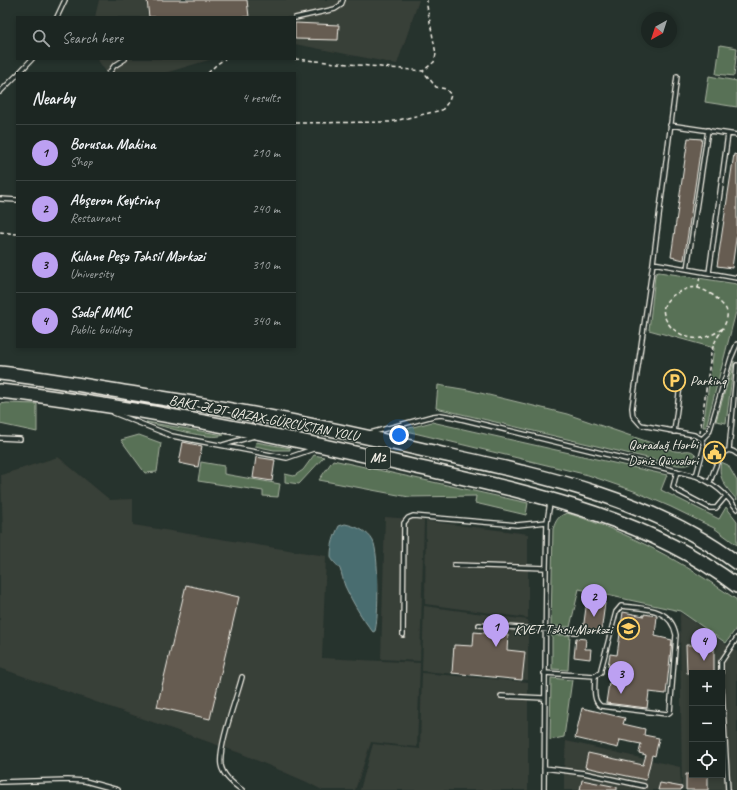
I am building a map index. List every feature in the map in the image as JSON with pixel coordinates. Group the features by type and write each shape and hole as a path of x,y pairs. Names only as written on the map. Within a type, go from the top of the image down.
{"highway":[{"name":"M2","path":"0,374 218,406 362,435 556,480 582,488 645,512 676,526 703,540 737,563"},
{"name":"M2","path":"0,391 89,402 265,433 325,445 551,499 637,529 694,558 737,586"}],"lane":[{"path":"57,16 65,0"},
{"path":"296,18 335,9 341,5 342,0"},
{"path":"20,72 31,60"},
{"path":"110,72 114,66 123,60"},
{"path":"1,89 16,76"},
{"path":"677,76 653,263 632,408 633,416 641,425 700,438 709,432 731,358 737,346"},
{"path":"670,125 737,135"},
{"path":"687,269 708,130"},
{"path":"709,273 728,134"},
{"path":"0,200 16,200"},
{"path":"653,263 737,278"},
{"path":"729,450 737,365"},
{"path":"674,432 680,386"},
{"path":"0,395 14,392"},
{"path":"89,402 166,434 286,458 325,445"},
{"path":"362,435 441,415 696,476 710,482 726,496 737,509"},
{"path":"222,446 265,433"},
{"path":"0,438 20,439"},
{"path":"696,476 704,447 700,438"},
{"path":"710,482 723,452 729,450 737,454"},
{"path":"676,471 673,486 676,490 710,508 716,508 726,496"},
{"path":"544,790 544,673 547,522 551,499"},
{"path":"403,635 404,523 408,518 413,516 517,525 547,522"},
{"path":"454,565 546,568"},
{"path":"544,673 595,676 601,672 614,618 618,608 621,606 657,611 662,613 674,627 676,636 670,712 667,714 597,704 595,700 595,676"},
{"path":"479,625 576,632"},
{"path":"721,670 721,662 737,638"},
{"path":"242,677 223,745 221,765 232,784 242,790"},
{"path":"501,696 544,698"},
{"path":"723,706 728,790"},
{"path":"544,768 584,773 644,786"},
{"path":"0,782 85,781 118,790"}],"path":[{"path":"296,59 423,71 434,62 436,54 427,0"},
{"path":"209,72 223,60"},
{"path":"296,123 390,122 442,110 449,101 451,95 446,89 436,87 423,71"},
{"path":"0,232 16,234"},
{"path":"698,288 701,271"},
{"path":"700,438 711,354 714,344 723,328 727,318 726,309 715,296 704,289 698,288 691,288 677,292 664,305 662,312 665,320 673,330 685,336 693,339 704,338 723,328"}],"shaded area":[{"path":"99,0 419,0 397,64 296,44 296,16 95,16"},
{"path":"98,60 209,60 168,72 106,72"},
{"path":"58,457 110,500 133,499 133,525 326,556 322,658 420,663 417,747 371,742 355,790 322,790 240,753 0,668 0,534 3,534 1,475"},
{"path":"385,517 424,520 420,661 381,659"},
{"path":"426,521 528,534 528,618 425,604"},
{"path":"424,606 528,620 528,680 422,671"},
{"path":"680,613 737,652 737,790 682,790"},
{"path":"422,673 528,682 528,790 360,790 373,744 420,749"},
{"path":"566,741 680,767 681,790 564,790"}],"green space":[{"path":"720,45 737,48 734,76 716,74"},
{"path":"709,76 737,81 737,107 705,102"},
{"path":"659,272 737,284 737,308 706,427 703,427 714,348 649,330 655,276 656,273"},
{"path":"734,361 726,423 716,421"},
{"path":"438,385 468,390 567,414 675,451 691,451 696,455 691,463 677,465 436,408"},
{"path":"0,404 37,404 37,432 0,424"},
{"path":"146,422 224,435 197,435"},
{"path":"432,422 667,475 661,490 719,519 726,507 737,521 737,545 714,528 671,507 634,491 588,475 402,430"},
{"path":"139,435 161,443 157,472 145,473 121,440"},
{"path":"256,442 290,448 290,450 274,450 255,446"},
{"path":"314,455 324,457 299,484 285,482 285,474 294,476 303,470"},
{"path":"333,460 528,503 526,515 475,503 476,496 409,497 319,480"},
{"path":"201,462 224,466 224,474 280,484 278,497 263,496 263,491 198,481"},
{"path":"721,462 728,465 737,481 737,500 724,483 720,473"},
{"path":"567,513 612,529 634,539 697,573 737,600 737,627 726,643 680,611 579,589 570,627 551,626 553,529 558,519"},
{"path":"552,635 570,635 568,670 552,669"},
{"path":"551,678 572,680 564,737 550,740"}],"water":[{"path":"345,524 368,534 373,541 375,548 378,600 375,631 373,632 354,604 345,586 340,569 332,560 332,544 334,537 339,526"}],"building":[{"path":"147,0 247,0 249,16 149,16"},
{"path":"296,23 339,25 338,40 296,39"},
{"path":"688,138 702,139 684,260 671,257"},
{"path":"734,154 737,155 737,232 732,268 717,266"},
{"path":"183,442 202,446 198,467 179,463"},
{"path":"712,447 720,450 716,457 710,454"},
{"path":"256,457 275,460 272,481 253,478"},
{"path":"186,585 239,597 210,719 157,707"},
{"path":"587,600 605,603 601,633 583,630"},
{"path":"623,612 644,616 644,614 657,616 655,636 672,640 666,694 649,692 647,708 606,703 609,683 613,684 616,666 608,666 610,654 617,655"},
{"path":"474,632 508,635 507,650 525,652 522,680 452,673 454,645 473,646"},
{"path":"576,638 586,639 585,649 591,649 590,659 574,657"},
{"path":"686,645 714,645 714,670 689,670 689,673 687,673"},
{"path":"582,708 625,718 623,724 645,729 644,735 659,738 655,756 652,755 646,780 585,767 588,753 643,765 646,755 639,753 641,744 620,740 618,748 575,738"},
{"path":"686,774 689,774 689,778 708,778 708,790 686,790"},
{"path":"582,780 617,787 617,790 580,790"},
{"path":"660,783 682,787 681,790 658,790"}],"place":[{"name":"Parkinq","path":"675,380"},
{"name":"Qaradağ Hərbi Dəniz Qüvvələri","path":"714,452"},
{"name":"Abşeron Keytrinq","path":"594,617"},
{"name":"KVET Təhsil Mərkəzi","path":"628,629"},
{"name":"Borusan Makina","path":"496,647"},
{"name":"Sədəf MMC","path":"704,661"},
{"name":"Kulane Peşə Təhsil Mərkəzi","path":"621,694"}]}
